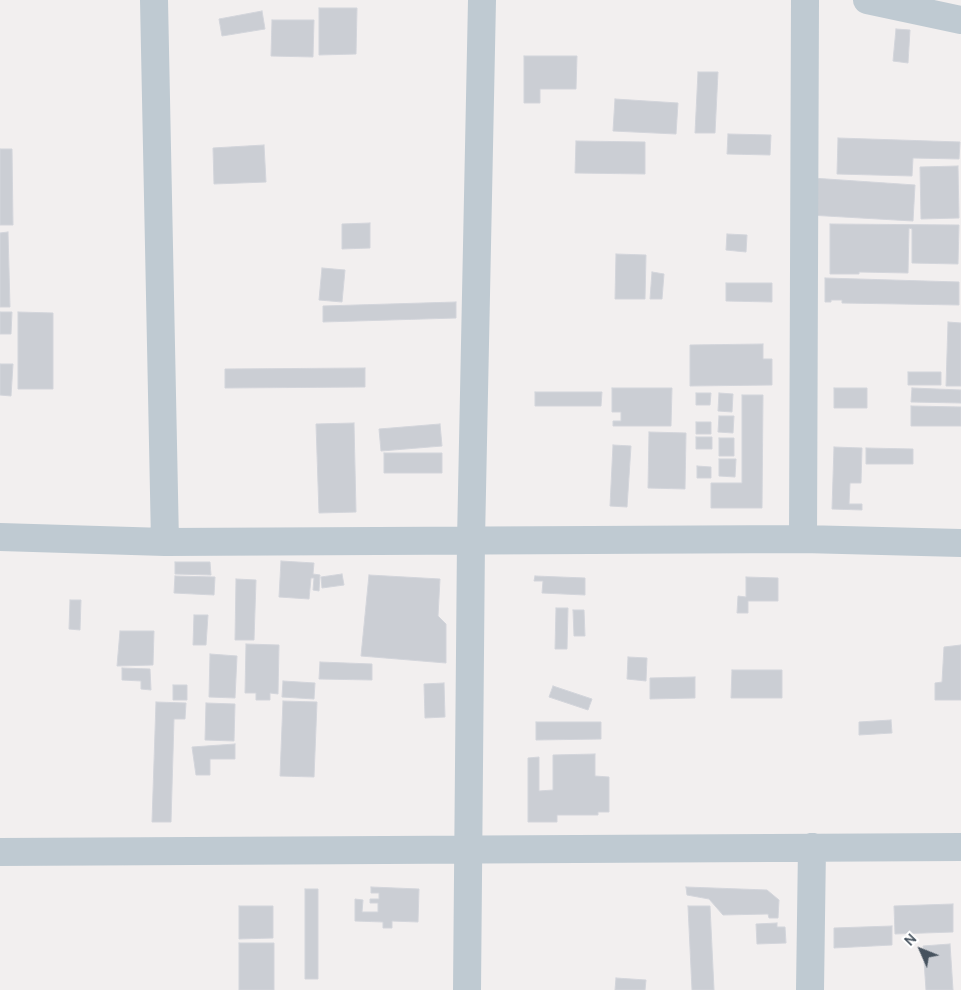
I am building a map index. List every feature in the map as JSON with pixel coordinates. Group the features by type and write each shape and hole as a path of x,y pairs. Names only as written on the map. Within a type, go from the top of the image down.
{"street":[{"path":"154,0 165,542"},
{"path":"467,990 471,540 482,0"},
{"path":"803,539 805,0"},
{"path":"867,0 961,20"},
{"path":"0,538 165,542 803,539 961,543"},
{"path":"0,852 961,846"},
{"path":"810,990 812,847"}],"building":[{"path":"319,8 357,8 356,54 319,55"},
{"path":"262,11 265,29 222,36 219,19"},
{"path":"272,20 314,20 313,57 271,56"},
{"path":"896,29 910,30 908,63 893,61"},
{"path":"524,56 577,56 576,89 540,89 540,103 524,103"},
{"path":"698,72 718,72 715,133 695,133"},
{"path":"615,99 678,103 676,134 613,131"},
{"path":"728,134 771,135 770,155 727,154"},
{"path":"838,138 960,142 959,159 913,158 912,176 837,174"},
{"path":"576,141 645,142 645,174 575,173"},
{"path":"264,145 266,182 214,184 213,148"},
{"path":"0,149 12,149 13,225 0,225"},
{"path":"958,166 959,218 921,219 920,167"},
{"path":"812,178 915,185 913,221 809,215"},
{"path":"370,223 370,248 342,249 342,224"},
{"path":"830,224 959,225 958,264 912,263 912,229 909,228 908,273 859,272 859,274 830,274"},
{"path":"8,232 10,307 0,307 0,233"},
{"path":"727,234 747,235 746,252 726,250"},
{"path":"616,254 646,255 645,299 615,299"},
{"path":"322,268 345,270 342,302 319,300"},
{"path":"652,272 664,274 662,299 650,299"},
{"path":"825,278 959,282 959,305 842,303 842,300 825,302"},
{"path":"726,283 772,283 772,302 726,301"},
{"path":"456,302 456,318 323,322 323,306"},
{"path":"0,312 12,312 11,334 0,334"},
{"path":"18,312 53,313 53,389 18,389"},
{"path":"948,322 961,323 961,386 946,386"},
{"path":"763,344 763,359 772,359 772,385 690,386 690,345"},
{"path":"0,364 13,364 11,396 0,395"},
{"path":"365,368 365,387 225,388 225,369"},
{"path":"908,372 941,372 941,385 908,385"},
{"path":"612,388 672,388 671,426 613,426 613,421 621,421 621,412 612,412"},
{"path":"834,388 867,388 867,408 834,408"},
{"path":"912,388 961,390 961,403 911,402"},
{"path":"535,392 602,392 601,406 535,406"},
{"path":"696,393 711,393 710,405 696,405"},
{"path":"719,393 733,394 732,412 718,411"},
{"path":"742,395 763,395 762,508 711,508 711,483 742,483"},
{"path":"911,406 961,407 961,426 911,426"},
{"path":"719,416 734,416 733,433 718,432"},
{"path":"696,422 711,422 711,434 696,434"},
{"path":"354,423 356,512 319,513 316,424"},
{"path":"440,424 442,446 381,451 379,429"},
{"path":"649,432 686,433 685,489 648,488"},
{"path":"696,437 712,437 712,449 696,449"},
{"path":"719,438 734,438 734,456 719,456"},
{"path":"613,445 631,446 627,507 610,506"},
{"path":"834,447 862,448 861,483 850,483 849,504 862,504 862,510 832,509"},
{"path":"866,448 913,449 913,464 866,464"},
{"path":"384,453 442,453 442,473 384,473"},
{"path":"719,459 736,459 735,477 719,476"},
{"path":"697,466 711,467 711,478 697,478"},
{"path":"281,561 314,563 313,574 320,575 319,591 313,590 314,578 311,578 309,599 279,597"},
{"path":"175,562 210,562 211,575 175,574"},
{"path":"342,574 344,585 322,588 321,577"},
{"path":"369,575 440,579 438,616 446,624 446,663 361,656"},
{"path":"175,576 215,577 214,595 174,593"},
{"path":"535,576 585,578 585,595 542,593 543,581 534,581"},
{"path":"746,577 778,578 778,601 748,601 748,613 737,613 738,596 746,597"},
{"path":"236,579 256,580 254,640 235,640"},
{"path":"70,600 81,600 80,630 69,629"},
{"path":"556,608 568,608 567,649 555,649"},
{"path":"573,610 584,610 585,636 574,636"},
{"path":"194,615 208,615 206,645 193,645"},
{"path":"120,631 154,631 153,665 117,666"},
{"path":"246,644 279,645 278,694 270,693 270,700 256,700 256,693 245,693"},
{"path":"961,645 961,700 935,700 935,683 942,682 944,647"},
{"path":"210,654 237,656 235,698 209,697"},
{"path":"628,657 647,658 646,681 627,679"},
{"path":"320,662 372,664 372,680 319,679"},
{"path":"122,668 150,669 151,690 141,689 141,681 122,680"},
{"path":"732,670 782,670 782,698 731,698"},
{"path":"695,677 695,698 650,699 650,678"},
{"path":"283,681 315,683 314,699 282,697"},
{"path":"444,683 445,717 425,718 424,684"},
{"path":"173,685 187,685 187,700 173,700"},
{"path":"553,686 592,699 588,710 549,697"},
{"path":"283,701 317,702 314,777 280,776"},
{"path":"156,702 186,703 185,719 174,719 171,822 152,822"},
{"path":"206,703 235,704 234,741 205,740"},
{"path":"891,720 892,733 859,735 859,722"},
{"path":"536,722 601,722 601,739 536,740"},
{"path":"235,744 235,759 210,759 210,775 196,775 192,747"},
{"path":"595,754 595,776 609,777 609,812 598,812 598,815 557,815 557,822 528,822 528,758 539,757 539,791 553,790 553,755"},
{"path":"371,887 419,889 418,922 392,921 392,928 383,928 383,922 355,921 355,899 363,900 362,912 378,912 378,903 370,903 370,899 379,899 379,893 371,893"},
{"path":"686,887 767,890 779,900 778,918 769,918 768,914 723,915 709,899 687,895"},
{"path":"305,889 318,889 318,979 305,979"},
{"path":"953,904 953,932 895,934 894,906"},
{"path":"239,906 273,906 273,938 239,939"},
{"path":"688,906 710,906 714,990 692,990"},
{"path":"777,923 777,927 785,927 786,943 757,944 756,924"},
{"path":"892,926 892,945 834,948 834,928"},
{"path":"239,943 274,943 274,990 239,990"},
{"path":"950,944 953,990 926,990 923,946"},
{"path":"616,978 646,980 645,990 615,990"}]}
